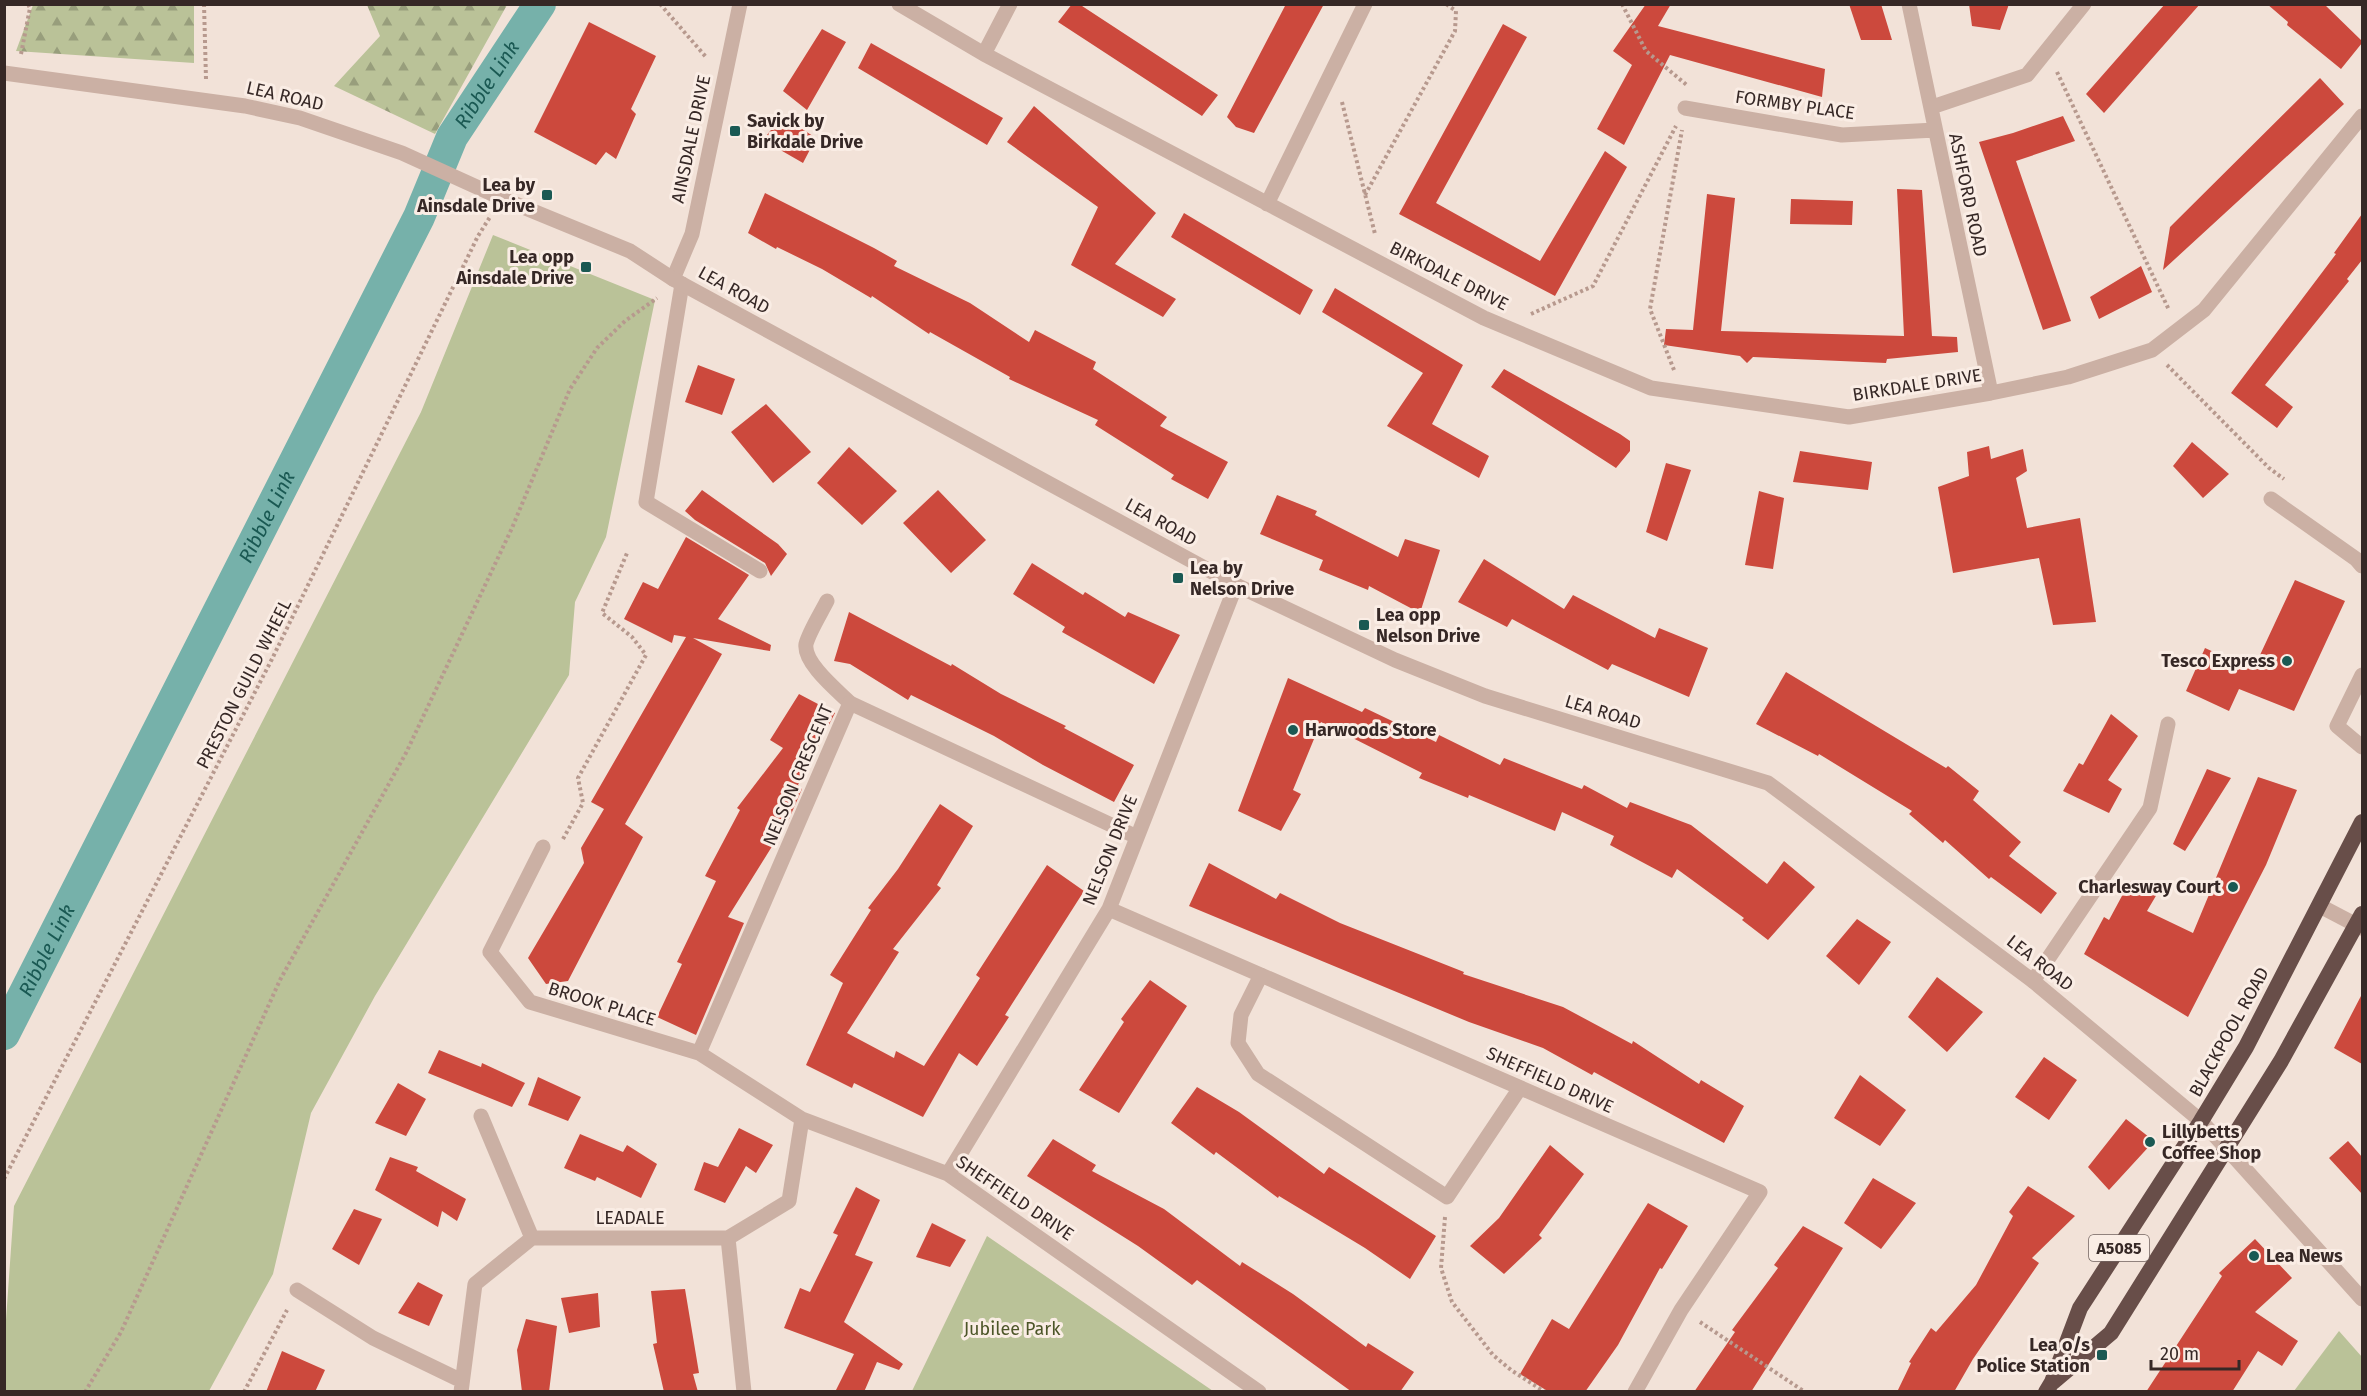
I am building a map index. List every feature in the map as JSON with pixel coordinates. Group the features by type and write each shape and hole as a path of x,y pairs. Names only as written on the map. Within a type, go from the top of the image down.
{"highway":[{"name":"BLACKPOOL ROAD","path":"2049,1387 2080,1308 2246,1047 2362,822"},
{"name":"BLACKPOOL ROAD","path":"2049,1387 2110,1333 2281,1061 2361,922"}],"street":[{"name":"AINSDALE DRIVE","path":"740,4 692,234 677,282 646,502 760,571"},
{"name":"BIRKDALE DRIVE","path":"899,4 984,54 1505,327 1652,388 1849,417 1991,393 2068,377 2152,350 2204,310 2362,116"},
{"path":"984,54 1010,4"},
{"path":"1267,204 1365,4"},
{"name":"ASHFORD ROAD","path":"1909,4 1991,393"},
{"path":"1932,107 2027,75 2084,4"},
{"name":"LEA ROAD","path":"11,74 245,106 300,118 402,153 501,198 630,251 677,282 1236,585 1395,660 1485,696 1768,783 2033,981 2201,1121 2362,1299"},
{"name":"FORMBY PLACE","path":"1685,108 1842,135 1935,130"},
{"path":"2271,499 2356,559 2362,566"},
{"name":"NELSON DRIVE","path":"948,1174 1109,909 1236,585"},
{"path":"827,601 806,645 808,656 819,673 850,703"},
{"path":"2362,675 2337,726 2362,747"},
{"name":"NELSON CRESCENT","path":"699,1053 850,703 1137,837"},
{"path":"2033,981 2150,808 2168,724"},
{"name":"BROOK PLACE","path":"543,847 490,952 530,1002 699,1053"},
{"path":"2320,906 2361,922"},
{"name":"SHEFFIELD DRIVE","path":"1109,909 1760,1192 1681,1310 1635,1392"},
{"path":"1261,975 1241,1015 1238,1043 1258,1074 1447,1197 1520,1088"},
{"name":"SHEFFIELD DRIVE","path":"699,1053 802,1119 948,1174 1259,1392"},
{"path":"297,1290 373,1338 461,1386 475,1284 532,1238 481,1116"},
{"path":"744,1392 728,1238 789,1201 802,1119"},
{"name":"LEADALE","path":"532,1238 728,1238"}],"path":[{"path":"11,74 30,8 28,4"},
{"path":"204,4 207,101"},
{"path":"660,4 715,67 725,73"},
{"path":"1365,195 1455,31 1456,11 1446,4"},
{"path":"1622,4 1646,51 1689,87 1650,309 1683,393"},
{"path":"2046,51 2179,329"},
{"path":"1334,68 1383,264"},
{"path":"1505,327 1593,286 1685,108"},
{"name":"PRESTON GUILD WHEEL","path":"4,1179 272,659 478,236 501,198"},
{"path":"86,1392 121,1332 280,980 406,753 512,528 570,389 597,348 625,321 677,282"},
{"path":"2152,350 2269,468 2288,481"},
{"path":"543,847 556,852 583,803 578,778 646,656 632,637 602,613 627,553"},
{"path":"1447,1197 1441,1268 1452,1302 1493,1355 1545,1392"},
{"path":"244,1392 297,1290"},
{"path":"1681,1310 1805,1392"}],"green space":[{"path":"33,5 194,5 194,63 16,51"},
{"path":"367,5 507,5 435,134 334,86 380,36"},
{"path":"493,235 655,300 606,537 575,602 569,675 375,996 311,1113 273,1274 209,1391 5,1391 5,1334 14,1206 421,412"},
{"name":"Jubilee Park","path":"987,1236 1213,1391 912,1391"},
{"path":"2339,1331 2362,1357 2362,1391 2294,1391"}],"building":[{"path":"1072,4 1079,4 1218,95 1202,116 1058,22"},
{"path":"1286,4 1324,4 1254,133 1236,127 1227,117"},
{"path":"1646,4 1671,4 1658,26 1825,69 1822,97 1670,55 1624,145 1597,129 1632,65 1613,51"},
{"path":"1849,4 1881,4 1892,40 1861,40"},
{"path":"1969,4 2009,4 2000,30 1972,26"},
{"path":"2165,4 2200,4 2104,113 2086,94"},
{"path":"2267,4 2324,4 2362,43 2341,69 2287,25 2288,22"},
{"path":"589,22 656,56 631,109 636,114 616,159 606,152 596,165 534,132"},
{"path":"1503,24 1527,37 1436,203 1540,261 1605,151 1627,167 1555,296 1399,214"},
{"path":"822,29 846,42 807,110 783,91"},
{"path":"871,43 1003,118 987,145 858,68"},
{"path":"2320,78 2344,104 2163,270 2170,227"},
{"path":"1034,106 1156,213 1115,264 1176,299 1163,317 1071,265 1098,207 1007,142"},
{"path":"782,116 816,138 803,163 763,140"},
{"path":"2063,116 2075,141 2016,161 2071,321 2043,330 1979,142"},
{"path":"1897,189 1922,190 1932,336 1957,337 1958,352 1887,359 1886,363 1753,357 1747,363 1740,356 1664,345 1666,329 1693,330 1707,194 1735,198 1721,331 1904,336"},
{"path":"765,193 874,248 897,261 894,266 970,303 1029,342 1035,330 1096,362 1093,369 1167,417 1160,426 1228,462 1208,499 1171,479 1174,475 1095,425 1098,420 1009,379 1010,377 930,332 929,334 872,296 871,298 822,269 777,247 776,249 748,233"},
{"path":"1791,199 1853,201 1852,225 1790,224"},
{"path":"1184,213 1313,290 1300,315 1171,237"},
{"path":"2362,214 2362,260 2347,279 2349,281 2265,385 2293,407 2277,428 2231,393 2336,254 2334,253"},
{"path":"2141,266 2152,292 2099,319 2090,297"},
{"path":"1335,288 1463,365 1432,424 1489,456 1479,478 1387,426 1423,373 1322,312"},
{"path":"698,365 735,379 722,415 685,402"},
{"path":"1504,369 1620,434 1630,441 1630,451 1616,468 1491,387"},
{"path":"766,404 811,452 773,483 731,432"},
{"path":"2192,442 2229,474 2203,498 2173,466"},
{"path":"1989,446 1991,459 2023,449 2027,471 2016,478 2027,528 2080,518 2096,622 2053,625 2039,558 1953,573 1938,487 1969,476 1967,452"},
{"path":"849,447 897,491 862,525 817,483"},
{"path":"1800,451 1872,462 1868,490 1793,482"},
{"path":"1666,463 1691,470 1667,541 1646,532"},
{"path":"702,490 778,544 787,554 771,576 765,563 695,520 685,511"},
{"path":"938,490 986,540 951,573 903,523"},
{"path":"1759,491 1784,498 1773,569 1745,565"},
{"path":"1277,495 1317,511 1315,515 1398,557 1405,539 1440,550 1420,613 1369,586 1368,590 1319,570 1323,560 1260,534"},
{"path":"686,537 749,575 718,619 771,645 770,651 693,638 722,654 625,824 643,837 568,981 546,984 528,958 584,863 581,848 604,809 591,802 686,637 674,635 672,643 624,619 643,582 658,589"},
{"path":"1484,559 1564,609 1573,595 1655,638 1659,628 1708,648 1689,697 1612,664 1608,670 1512,619 1507,627 1458,602"},
{"path":"1032,563 1083,595 1085,592 1125,617 1128,612 1180,635 1154,684 1062,632 1065,627 1013,594"},
{"name":"Tesco Express","path":"2295,580 2345,601 2294,711 2239,689 2229,711 2186,691 2205,648 2253,670"},
{"path":"849,612 951,666 952,664 1001,694 1066,726 1064,728 1134,765 1114,802 994,736 911,695 908,700 850,664 834,661"},
{"path":"1786,672 1946,768 1948,766 1979,791 1973,800 2021,842 2009,856 2057,893 2041,914 1991,877 1989,879 1945,840 1943,843 1909,814 1912,811 1819,754 1818,756 1756,724"},
{"path":"1288,678 1362,712 1365,708 1436,742 1439,735 1500,765 1504,758 1582,789 1584,785 1627,808 1630,802 1691,825 1767,884 1784,861 1815,887 1768,940 1742,920 1744,918 1677,869 1672,878 1610,845 1614,836 1562,812 1555,831 1469,795 1468,798 1419,778 1422,773 1321,722 1293,790 1301,794 1281,831 1238,811"},
{"path":"799,694 835,713 798,785 802,789 789,819 728,917 744,923 696,1035 657,1017 682,964 677,962 716,881 705,876 740,810 737,808 783,748 770,740"},
{"path":"2111,714 2138,736 2108,780 2122,789 2109,813 2063,791 2079,763 2083,765"},
{"path":"2207,769 2231,778 2185,851 2173,844"},
{"name":"Charlesway Court","path":"2258,777 2297,790 2266,865 2188,1017 2084,954 2104,917 2109,920 2130,881 2157,894 2147,911 2193,933"},
{"path":"940,804 973,826 937,885 941,888 893,949 899,952 847,1033 894,1058 896,1051 924,1066 980,978 976,975 1047,865 1084,891 1005,1015 1009,1017 977,1066 959,1053 923,1117 854,1083 852,1088 806,1065 843,983 830,975 871,910 868,908 898,869"},
{"path":"1209,863 1276,899 1280,893 1340,923 1464,972 1463,974 1563,1007 1632,1044 1633,1041 1699,1084 1701,1080 1744,1106 1724,1143 1594,1072 1592,1075 1543,1048 1469,1022 1189,906"},
{"path":"1857,919 1891,942 1859,985 1826,956"},
{"path":"1937,977 1983,1012 1947,1052 1908,1017"},
{"path":"1150,980 1187,1006 1119,1113 1079,1090 1124,1022 1121,1019"},
{"path":"2362,994 2362,1064 2334,1048"},
{"path":"439,1050 481,1067 482,1063 525,1083 512,1107 428,1073"},
{"path":"2044,1057 2077,1080 2049,1120 2015,1097"},
{"path":"1860,1075 1906,1110 1880,1146 1834,1118"},
{"path":"538,1077 581,1097 568,1121 528,1105"},
{"path":"398,1083 426,1099 406,1136 375,1123"},
{"path":"1197,1087 1239,1112 1324,1174 1329,1167 1436,1236 1410,1279 1365,1248 1279,1196 1278,1198 1216,1152 1214,1155 1171,1123"},
{"path":"2126,1119 2154,1141 2109,1190 2088,1167"},
{"path":"739,1128 773,1145 756,1173 746,1166 725,1203 694,1190 704,1162 718,1167"},
{"path":"580,1134 623,1152 627,1145 657,1164 641,1198 597,1177 595,1181 564,1168"},
{"path":"1053,1139 1096,1165 1092,1171 1164,1209 1240,1266 1242,1262 1293,1294 1366,1347 1368,1343 1414,1372 1400,1392 1352,1392 1197,1280 1192,1285 1138,1246 1027,1176"},
{"path":"2348,1141 2362,1157 2362,1194 2329,1158"},
{"path":"1550,1145 1584,1174 1539,1235 1542,1238 1504,1274 1470,1246 1499,1218"},
{"path":"390,1157 418,1167 416,1171 466,1199 457,1221 442,1211 438,1227 375,1190"},
{"path":"1873,1178 1916,1203 1881,1249 1844,1223"},
{"path":"2028,1186 2075,1216 2032,1258 2039,1263 1973,1359 1954,1392 1897,1392 1911,1363 1909,1362 1931,1328 1936,1332 1976,1285 2013,1216 2009,1212"},
{"path":"856,1187 880,1200 855,1255 873,1262 844,1322 903,1364 899,1370 877,1362 864,1392 835,1392 854,1354 784,1328 800,1288 810,1292 838,1235 833,1233"},
{"path":"1648,1203 1688,1226 1662,1269 1660,1268 1618,1345 1585,1392 1549,1392 1520,1374 1552,1319 1569,1329"},
{"path":"354,1209 382,1219 359,1265 332,1249"},
{"path":"932,1223 966,1240 950,1267 916,1257"},
{"path":"1803,1226 1843,1248 1751,1392 1694,1392 1735,1332 1732,1330 1778,1268 1774,1265"},
{"path":"2255,1239 2292,1278 2255,1312 2298,1341 2282,1366 2258,1351 2232,1392 2146,1392 2222,1276 2219,1273"},
{"path":"418,1282 443,1295 429,1326 398,1313"},
{"path":"685,1289 699,1373 693,1374 698,1392 664,1392 653,1344 657,1343 651,1291"},
{"path":"598,1293 600,1327 569,1333 561,1298"},
{"path":"526,1319 557,1326 549,1392 522,1392 517,1350"},
{"path":"282,1351 325,1370 315,1392 266,1392"}],"waterway":[{"name":"Ribble Link","path":"4,1034 419,217 452,137 540,4"}],"place":[{"name":"Savick by Birkdale Drive","path":"735,131"},
{"name":"Lea by Ainsdale Drive","path":"547,195"},
{"name":"Lea opp Ainsdale Drive","path":"586,267"},
{"name":"Lea by Nelson Drive","path":"1178,578"},
{"name":"Lea opp Nelson Drive","path":"1364,625"},
{"name":"Tesco Express","path":"2287,661"},
{"name":"Harwoods Store","path":"1293,730"},
{"name":"Charlesway Court","path":"2233,887"},
{"name":"Lillybetts Coffee Shop","path":"2150,1142"},
{"name":"Lea News","path":"2254,1256"},
{"name":"Lea o/s Police Station","path":"2102,1355"}]}
